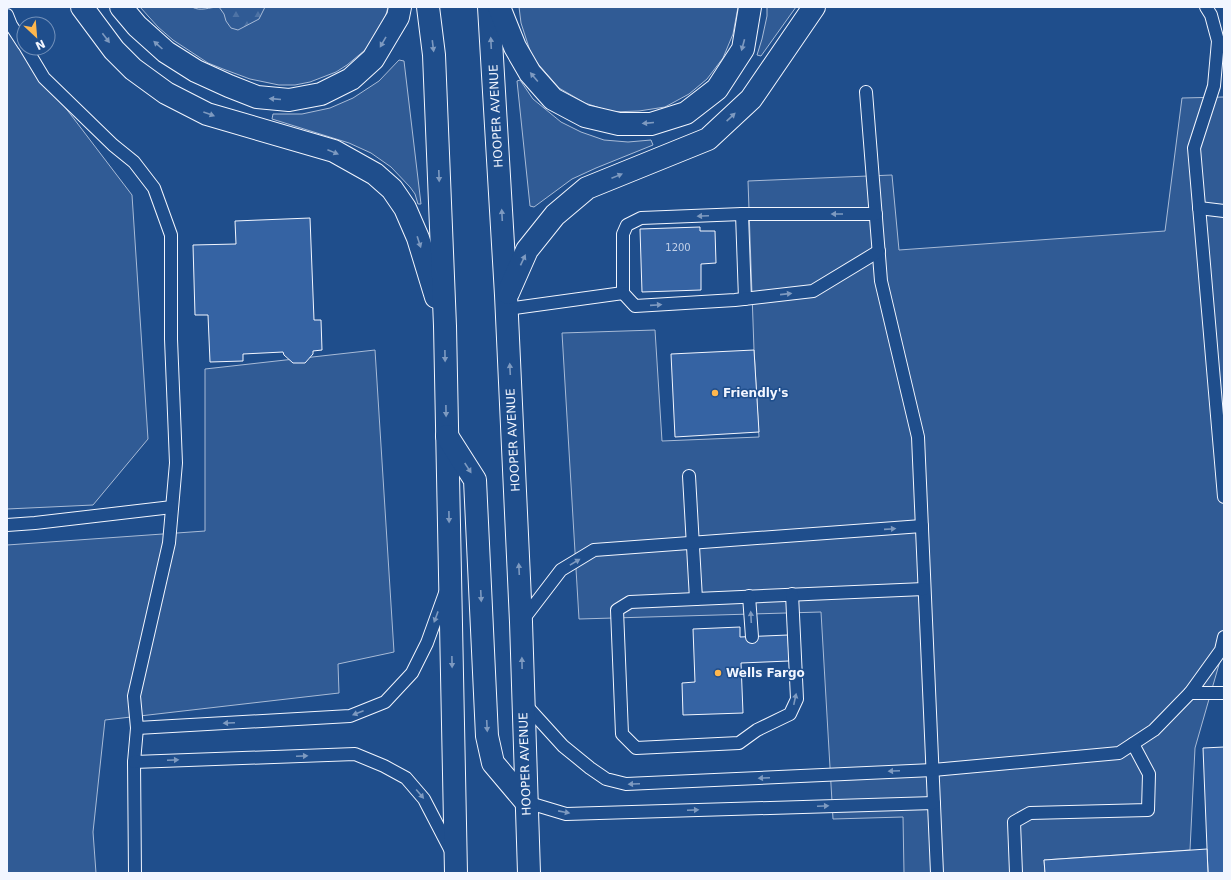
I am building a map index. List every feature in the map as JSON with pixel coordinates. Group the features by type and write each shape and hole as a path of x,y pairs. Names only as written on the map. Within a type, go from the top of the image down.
{"main road":[{"path":"82,7 114,50 133,69 166,93 207,114 334,151 375,174 392,189 405,208 418,238 445,326"},
{"path":"121,7 137,26 166,52 196,71 257,97 289,100 321,94 351,79 373,59 398,17 400,7"},
{"path":"428,7 434,55 445,326 456,867"},
{"name":"HOOPER AVENUE","path":"489,7 507,302 521,622 529,873"},
{"path":"499,7 515,47 530,73 553,99 585,116 618,124 651,124 686,113 718,89 743,49 750,7"},
{"path":"507,302 527,250 555,216 587,188 708,138 751,99 814,7"},
{"path":"447,436 475,480 487,736 493,763 526,802"}],"lane":[{"path":"1206,7 1211,15 1218,41 1214,86 1194,148 1224,497"},
{"path":"7,15 16,33"},
{"path":"31,56 44,78 113,145 134,162 154,188 171,235 171,339 176,464 169,543 134,696 137,728 134,762 135,873"},
{"path":"1214,86 1224,76"},
{"path":"866,92 881,281 918,437 937,873"},
{"path":"1199,208 1224,210"},
{"path":"876,214 742,214 641,218 627,225 622,234 623,293 635,306 745,298 813,291 879,251"},
{"path":"742,214 745,298"},
{"path":"507,302 623,293"},
{"path":"689,476 696,599"},
{"path":"7,525 172,507"},
{"path":"521,622 561,570 594,550 922,526"},
{"path":"137,728 350,716 385,702 412,673 427,643 450,581"},
{"path":"792,594 797,699 790,714 757,730 739,743 636,748 622,734 617,610 630,602 792,594 924,589"},
{"path":"749,596 752,637"},
{"path":"523,702 563,746 590,768 606,779 626,784 932,770 1118,753 1154,730 1190,693 1221,650 1224,637"},
{"path":"1190,693 1224,693"},
{"path":"1016,873 1014,822 1030,813 1148,810 1149,774 1133,744"},
{"path":"134,762 355,754 384,766 406,778 424,800 456,867"},
{"path":"526,802 566,814 934,803"}],"shaded area":[{"path":"140,7 388,7 385,18 371,42 365,50 347,65 336,72 310,82 295,85 279,85 250,79 208,63 173,40 158,27"},
{"path":"519,7 738,7 733,34 723,58 707,79 689,94 665,107 639,111 612,112 585,103 559,88 532,57 521,23"},
{"path":"767,7 796,7 761,56 757,55 767,16"},
{"path":"7,31 16,43 16,56 26,56 132,195 148,439 93,505 7,509"},
{"path":"399,60 404,61 421,204 418,204 415,194 410,187 391,167 371,153 349,143 272,119 273,114 302,114 330,108 353,98 379,81"},
{"path":"520,80 533,99 561,122 581,132 604,140 628,142 651,140 653,145 572,179 534,207 530,206 517,81"},
{"path":"1224,97 1224,647 1195,748 1190,850 1044,860 1045,873 904,873 903,817 833,819 821,612 579,619 562,333 655,330 662,441 759,437 754,350 748,181 892,175 899,250 1165,231 1182,98"},
{"path":"375,350 394,652 338,664 339,693 105,720 93,832 96,873 7,873 7,545 205,531 205,369"}],"green space":[{"path":"192,7 219,7 202,9"},
{"path":"219,7 265,7 259,19 238,30 231,28"}],"building":[{"path":"310,218 314,320 321,320 322,350 313,351 313,354 305,363 293,363 284,355 283,352 243,354 243,361 210,362 208,315 195,315 193,245 236,244 235,221"},
{"path":"700,227 700,231 715,231 716,263 701,264 701,290 642,292 640,229"},
{"name":"Friendly's","path":"754,350 759,432 675,437 671,354"},
{"name":"Wells Fargo","path":"740,627 740,637 788,635 789,661 741,663 743,713 683,715 682,683 695,682 693,629"},
{"path":"1224,747 1224,873 1208,873 1203,748"},
{"path":"1207,849 1208,873 1045,873 1044,860"}],"place":[{"name":"Friendly's","path":"715,393"},
{"name":"Wells Fargo","path":"718,673"}]}
